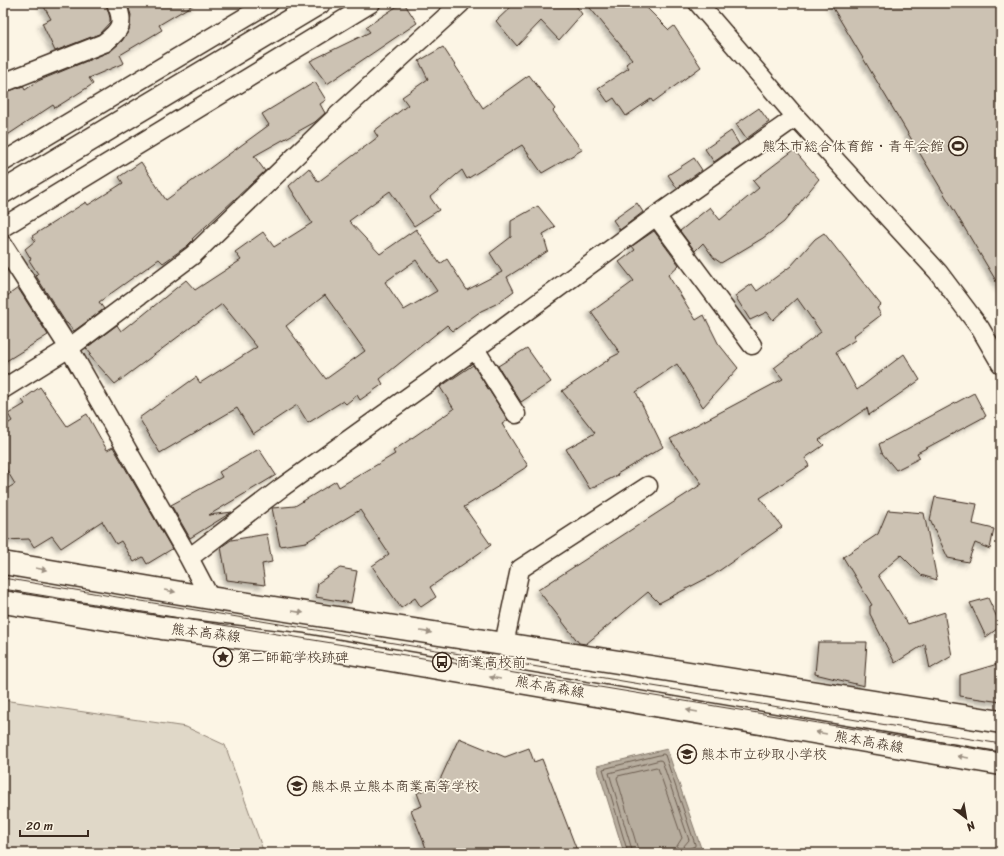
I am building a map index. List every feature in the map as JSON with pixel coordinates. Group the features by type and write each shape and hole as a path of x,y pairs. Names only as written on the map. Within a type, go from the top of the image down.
{"main road":[{"path":"3,192 319,3"},
{"path":"3,563 210,598 1001,722"},
{"name":"熊本高森線","path":"3,602 162,628 302,645 1001,764"}],"street":[{"path":"3,83 104,43 115,34 121,24 120,13 116,3"},
{"path":"3,162 269,3"},
{"path":"3,227 371,3"},
{"path":"3,389 69,348 193,255 338,115 461,3"},
{"path":"698,3 796,117 938,272 980,328 1001,364"},
{"path":"189,558 281,488 475,350 656,216 796,117"},
{"path":"656,216 752,345"},
{"path":"3,245 69,348 189,558 210,598"},
{"path":"475,350 516,414"},
{"path":"504,644 520,569 648,486"}],"shaded area":[{"path":"3,700 186,727 225,745 264,853 3,853"}],"water":[{"path":"667,749 701,848 686,853 624,853 597,766"}],"building":[{"path":"42,3 106,3 110,22 99,34 55,51 42,23 51,19"},
{"path":"127,3 196,3 159,25 162,30 120,55 124,63 89,78 93,84 55,108 53,105 3,138 3,93 23,86 25,90 38,81 111,51 122,41 129,30 131,15"},
{"path":"404,3 417,23 327,84 310,61 370,32 366,27"},
{"path":"515,3 574,3 582,14 559,40 541,21 517,46 496,21"},
{"path":"586,3 642,3 669,30 674,26 701,67 653,102 651,99 626,116 614,98 608,102 598,88 629,68 626,64 632,59"},
{"name":"熊本市総合体育館・青年会館","path":"830,3 1001,3 1001,289"},
{"path":"443,47 483,108 529,75 555,109 553,111 582,150 542,173 522,145 467,179 462,170 430,197 439,210 414,226 390,191 349,221 380,254 416,229 440,264 447,259 467,290 502,272 490,253 511,237 511,221 538,206 555,227 543,234 548,251 507,277 514,291 496,304 481,311 453,331 447,325 380,379 383,384 360,400 357,395 346,404 343,401 308,423 297,405 253,434 237,408 160,453 139,418 196,377 200,383 257,347 222,304 115,384 89,355 91,354 86,348 117,325 121,331 131,323 132,324 186,280 195,290 241,260 235,252 263,232 274,247 312,223 289,186 309,168 318,182 378,137 374,131 408,105 402,97 428,79 419,61","holes":["416,260 437,291 404,310 385,282","325,295 365,351 326,379 286,326"]},
{"path":"315,82 326,100 320,104 325,113 315,122 254,156 265,171 192,239 193,240 187,246 163,263 159,259 99,302 104,309 74,331 66,323 36,276 38,274 29,260 31,259 25,249 35,241 32,236 86,202 88,205 123,183 119,177 141,162 166,200 269,125 262,114"},
{"path":"759,108 769,122 746,139 736,124"},
{"path":"731,131 739,144 714,162 705,149"},
{"path":"794,150 819,179 784,222 763,238 721,263 714,258 703,243 695,251 680,231 710,207 720,220 759,188 753,181"},
{"path":"694,158 702,170 677,188 668,175"},
{"path":"637,203 643,212 620,230 613,220"},
{"path":"654,231 679,265 668,275 696,320 704,315 718,343 738,368 703,407 677,364 636,392 663,447 617,474 618,475 590,489 566,449 595,433 562,391 608,359 620,353 591,312 634,281 619,262 635,250 632,246"},
{"path":"824,233 881,305 877,308 881,315 853,336 855,340 836,352 857,390 904,354 920,380 869,415 867,408 819,440 824,445 805,458 809,466 760,498 782,527 713,575 659,603 648,592 586,644 579,643 538,590 702,484 670,439 783,379 774,368 821,332 797,298 773,320 767,312 750,320 735,296 752,284 757,291 791,266 815,239"},
{"path":"18,288 48,335 3,363 3,299"},
{"path":"527,348 551,382 521,402 498,366"},
{"path":"473,365 508,420 502,424 528,466 464,507 491,545 430,587 436,597 421,607 415,598 401,608 372,566 389,554 360,510 306,542 280,546 272,508 295,506 336,481 339,487 395,454 393,451 454,409 440,387"},
{"path":"40,387 67,426 87,414 107,450 113,447 172,549 147,564 143,557 134,562 121,541 116,544 102,521 61,548 52,536 34,547 29,539 3,540 3,491 15,484 3,464 3,427 12,421 8,414 25,404 22,400"},
{"path":"974,393 986,416 917,453 920,458 896,470 882,453 879,444"},
{"path":"259,449 276,475 209,515 232,512 190,538 171,505 222,477 219,472"},
{"path":"935,497 977,504 973,524 994,529 990,549 975,543 968,562 948,558 930,520"},
{"path":"888,510 924,513 937,580 921,575 901,555 878,575 908,624 945,612 952,656 930,669 925,644 895,663 870,614 870,606 872,605 843,557 878,534"},
{"path":"267,534 272,562 262,564 265,585 227,580 221,547 231,540"},
{"path":"340,568 357,571 351,603 316,597 318,583"},
{"path":"988,598 1001,626 986,637 970,603"},
{"path":"818,642 867,642 864,686 815,674"},
{"path":"1001,663 1001,702 960,696 960,675"},
{"path":"459,738 505,757 529,748 534,762 542,759 578,853 428,853 411,810 422,806 417,793 438,784"}],"tram line":[{"path":"3,578 1001,744"},
{"path":"3,589 1001,753"}],"place":[{"name":"熊本市総合体育館・青年会館","path":"958,146"},
{"name":"第二師範学校跡碑","path":"223,657"},
{"name":"商業高校前","path":"442,662"},
{"name":"熊本市立砂取小学校","path":"687,754"},
{"name":"熊本県立熊本商業高等学校","path":"297,786"}]}
